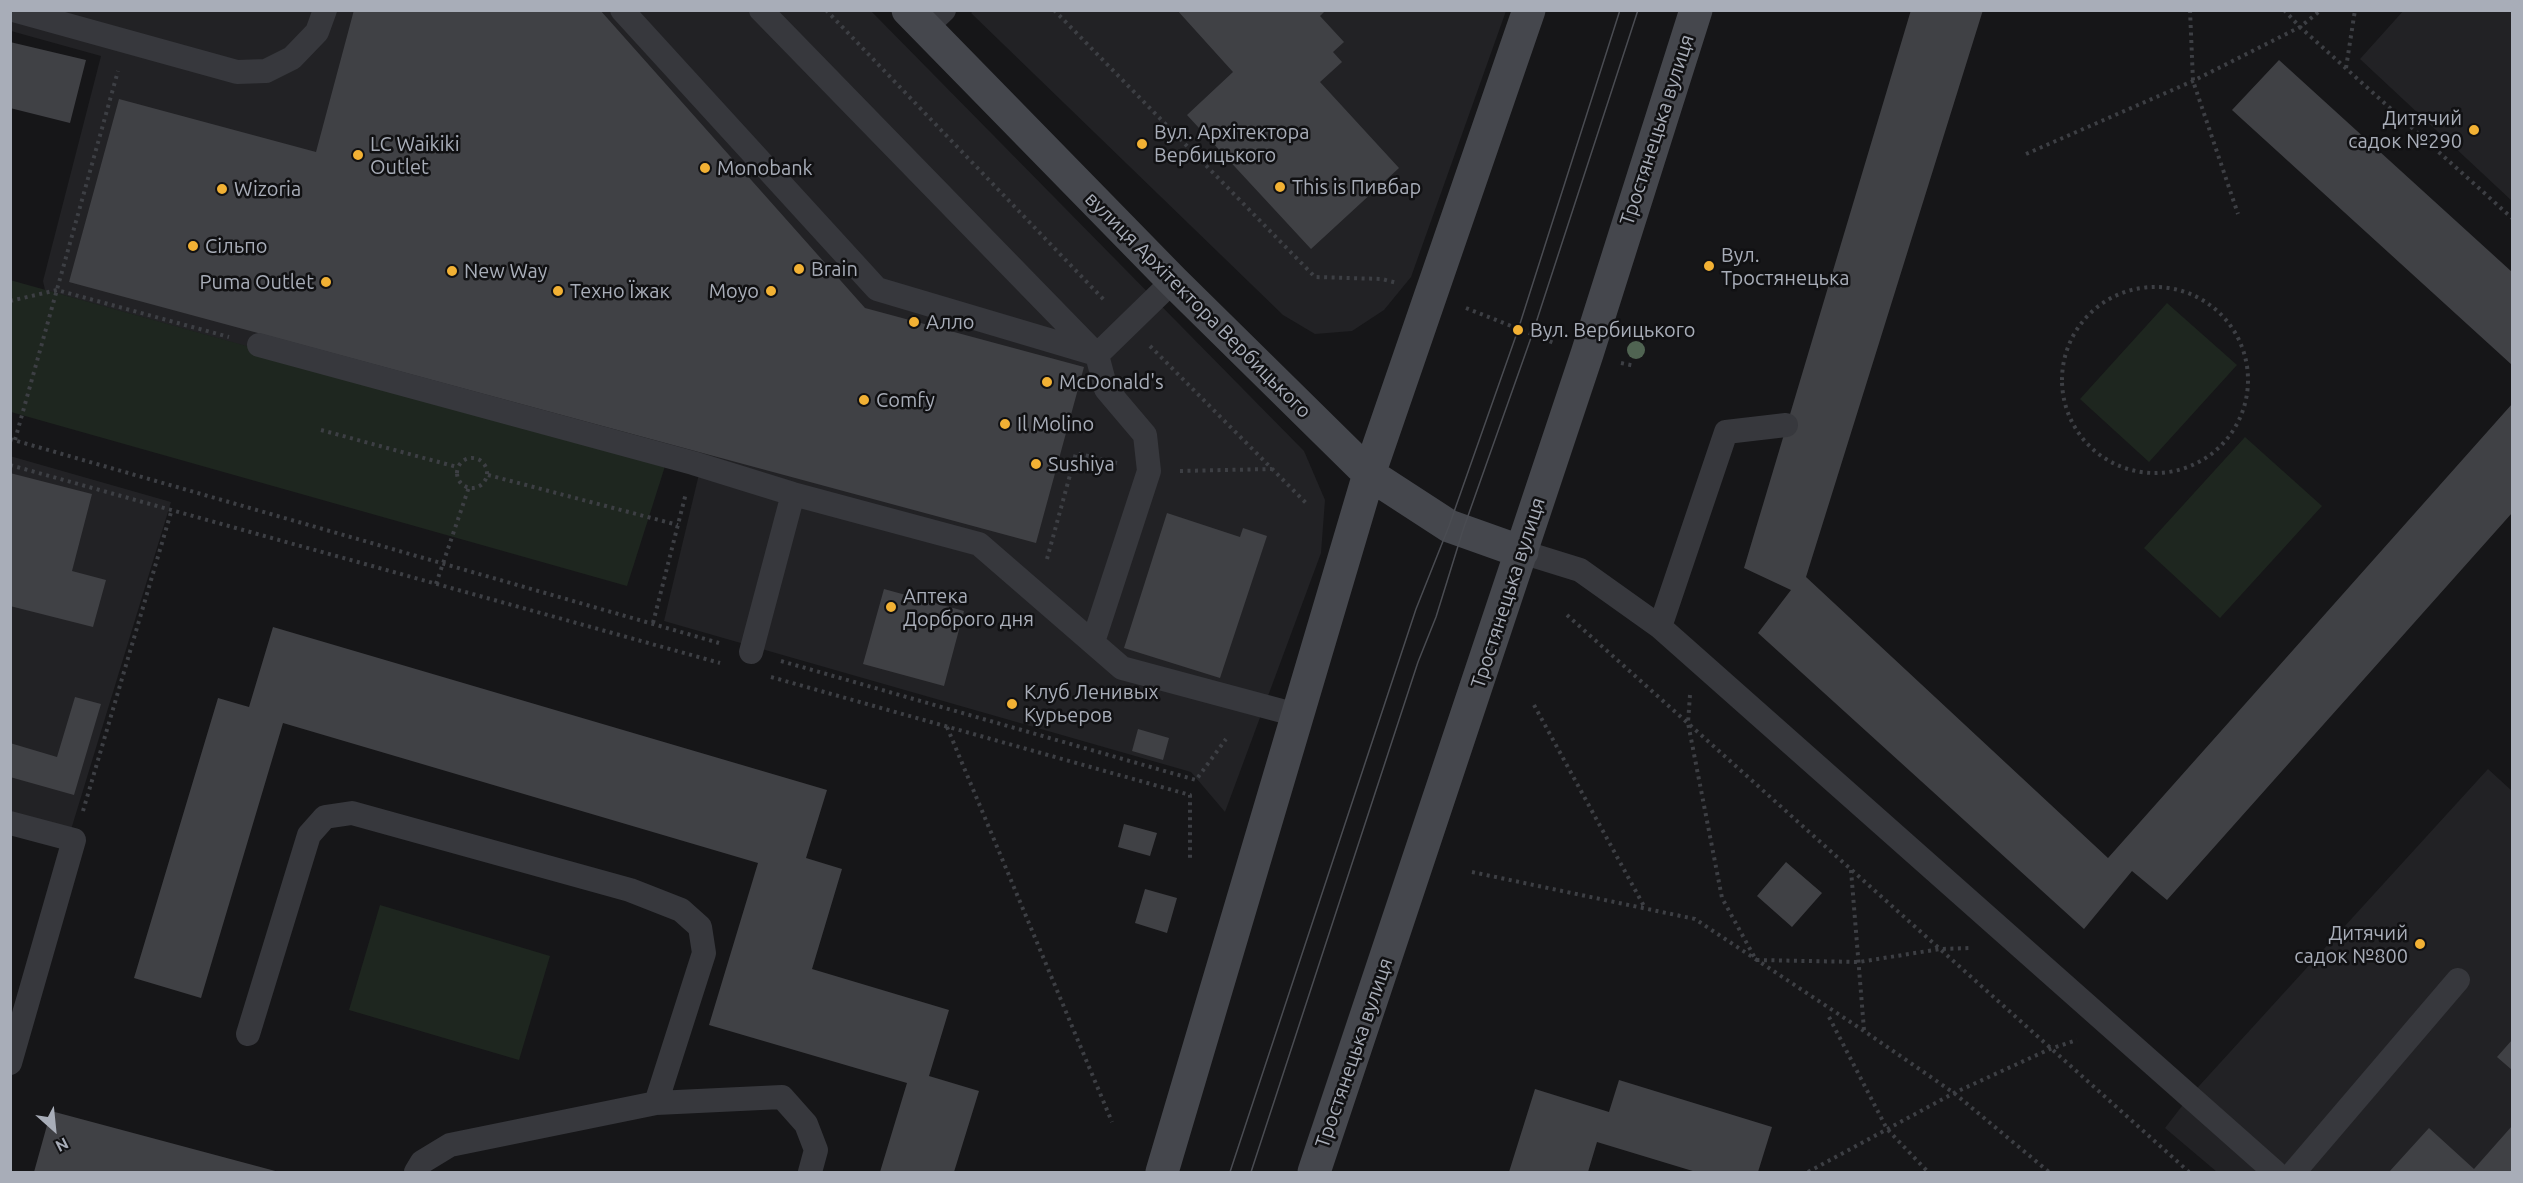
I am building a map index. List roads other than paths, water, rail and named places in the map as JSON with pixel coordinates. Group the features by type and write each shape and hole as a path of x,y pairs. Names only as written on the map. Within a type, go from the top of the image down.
{"main road":[{"path":"1162,1173 1369,474 1528,10"},
{"name":"Тростянецька вулиця","path":"1314,1173 1522,552 1696,10"},
{"name":"вулиця Архітектора Вербицького","path":"926,16 1173,280 1369,474 1449,526 1522,552"}],"lane":[{"path":"13,10 237,72 266,71 292,58 317,33 325,10"},
{"path":"622,10 877,290 1097,355"},
{"path":"761,10 1097,355 1106,389 1145,435 1149,471 1093,642"},
{"path":"1097,355 1173,280"},
{"path":"259,345 693,463 793,494 979,544 1122,668 1296,715"},
{"path":"1660,627 1726,432 1786,425"},
{"path":"751,652 793,494"},
{"path":"1522,552 1580,570 1660,627 2275,1173"},
{"path":"248,1034 309,835 325,817 352,813 630,890 681,910 700,927 704,953 656,1103"},
{"path":"10,823 74,840 10,1063"},
{"path":"2294,1173 2458,980"},
{"path":"416,1173 422,1162 450,1145 656,1103 782,1097 806,1124 816,1150 810,1173"}],"tram line":[{"path":"1230,1172 1416,609 1449,526 1518,330 1620,10"},
{"path":"1251,1172 1418,662 1436,617 1463,530 1532,335 1638,10"}],"place":[{"name":"Дитячий садок №290","path":"2474,130"},
{"name":"Вул. Архітектора Вербицького","path":"1142,144"},
{"name":"LC Waikiki Outlet","path":"358,155"},
{"name":"Monobank","path":"705,168"},
{"name":"This is Пивбар","path":"1280,187"},
{"name":"Wizoria","path":"222,189"},
{"name":"Сільпо","path":"193,246"},
{"name":"Вул. Тростянецька","path":"1709,266"},
{"name":"Brain","path":"799,269"},
{"name":"New Way","path":"452,271"},
{"name":"Puma Outlet","path":"326,282"},
{"name":"Техно Їжак","path":"558,291"},
{"name":"Moyo","path":"771,291"},
{"name":"Алло","path":"914,322"},
{"name":"Вул. Вербицького","path":"1518,330"},
{"name":"McDonald's","path":"1047,382"},
{"name":"Comfy","path":"864,400"},
{"name":"Il Molino","path":"1005,424"},
{"name":"Sushiya","path":"1036,464"},
{"name":"Аптека Дорброго дня","path":"891,607"},
{"name":"Клуб Ленивых Курьеров","path":"1012,704"},
{"name":"Дитячий садок №800","path":"2420,944"}]}
